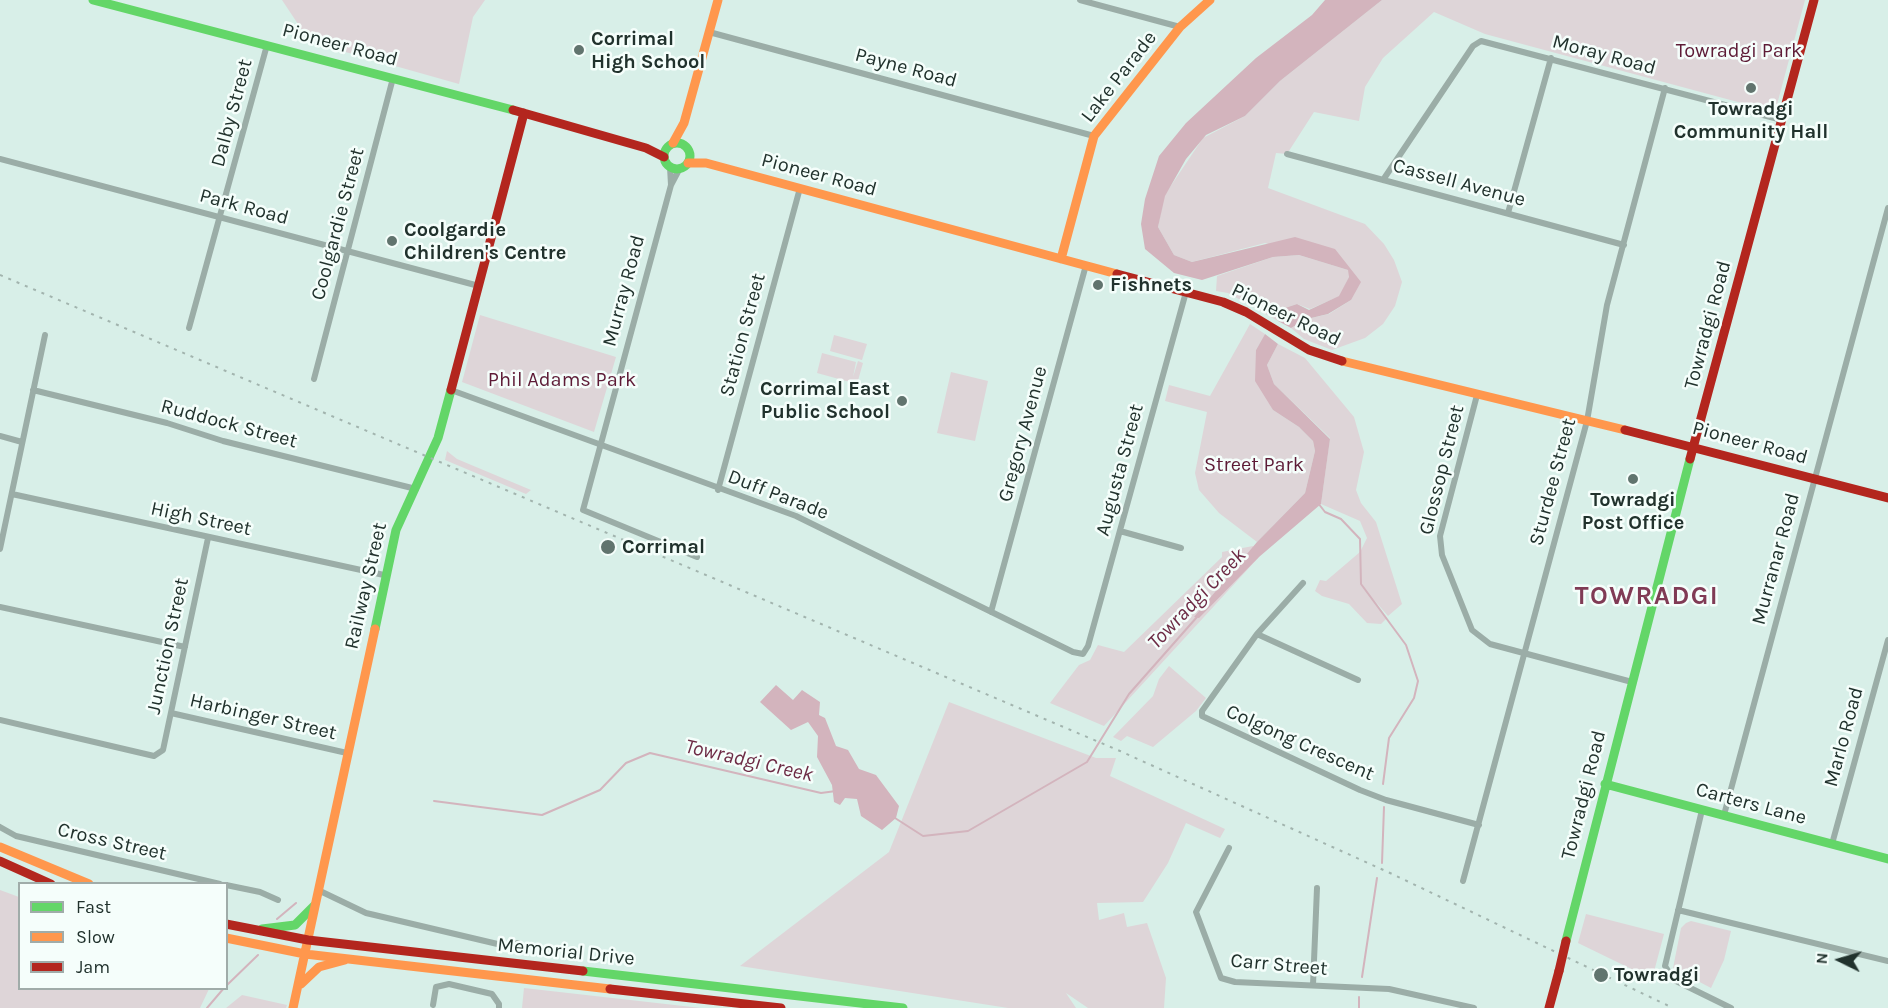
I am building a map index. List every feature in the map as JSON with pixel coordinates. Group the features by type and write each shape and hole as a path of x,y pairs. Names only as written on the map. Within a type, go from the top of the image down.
{"main road":[{"name":"Pioneer Road","path":"93,0 524,113 646,148 664,157"},
{"path":"670,166 664,157 684,123 718,0"},
{"name":"Lake Parade","path":"1061,259 1095,136 1180,27 1210,0"},
{"name":"Towradgi Road","path":"1549,1008 1605,784 1814,0"},
{"name":"Railway Street","path":"293,1008 384,575 396,530 435,445 524,113"},
{"path":"684,123 687,149 684,166"},
{"name":"Pioneer Road","path":"646,148 670,145 687,149 706,163 1231,305 1328,358 1694,446 1888,498"},
{"name":"Pioneer Road","path":"670,166 706,163"},
{"name":"Carters Lane","path":"1605,784 1888,859"},
{"path":"0,847 83,882"},
{"path":"0,861 47,882"},
{"path":"244,928 277,929 295,925 315,905"},
{"name":"Memorial Drive","path":"228,924 308,940 903,1008"},
{"name":"Memorial Drive","path":"228,938 305,954 781,1008"},
{"path":"297,992 305,977 314,969 331,962 350,959"}],"street":[{"path":"1080,0 1180,27"},
{"name":"Payne Road","path":"709,32 1095,136"},
{"name":"Moray Road","path":"1383,180 1473,46 1481,41 1782,120"},
{"name":"Dalby Street","path":"189,328 267,45"},
{"path":"1508,213 1551,58"},
{"name":"Coolgardie Street","path":"314,379 393,78"},
{"name":"Sturdee Street","path":"1463,881 1587,421 1607,305 1665,88"},
{"name":"Cassell Avenue","path":"1287,154 1624,245"},
{"name":"Park Road","path":"0,159 479,286"},
{"name":"Murray Road","path":"670,166 670,185 583,510 697,557"},
{"name":"Murray Road","path":"670,185 684,166"},
{"name":"Station Street","path":"718,490 800,188"},
{"name":"Murranar Road","path":"1724,815 1888,208"},
{"name":"Gregory Avenue","path":"992,612 1086,265"},
{"name":"Augusta Street","path":"1083,654 1088,646 1186,292"},
{"path":"0,549 45,335"},
{"name":"Ruddock Street","path":"33,390 167,423 223,441 416,489"},
{"name":"Duff Parade","path":"451,390 718,490 796,516 1073,652 1083,654"},
{"name":"Glossop Street","path":"1477,395 1441,529 1440,549 1476,634 1490,644 1632,682"},
{"path":"0,436 22,442"},
{"name":"High Street","path":"12,494 384,575"},
{"path":"1120,531 1181,548"},
{"name":"Junction Street","path":"0,720 154,756 163,750 208,538"},
{"name":"Colgong Crescent","path":"1304,583 1257,634 1202,711 1202,716 1369,793 1479,825"},
{"path":"0,607 185,647"},
{"path":"1257,634 1358,680"},
{"name":"Marlo Road","path":"1832,844 1888,640"},
{"name":"Harbinger Street","path":"171,713 347,753"},
{"path":"1702,810 1665,961 1667,974 1674,980 1731,1008"},
{"name":"Cross Street","path":"0,827 15,836 211,882"},
{"name":"Carr Street","path":"1229,848 1196,912 1218,975 1230,982 1398,990 1474,1008"},
{"path":"228,885 260,892 278,900"},
{"path":"1313,986 1317,888"},
{"path":"318,890 366,913 506,946 518,943"},
{"path":"1678,910 1888,961"},
{"path":"433,1005 436,987 449,984 492,994 500,1004 499,1008"}],"green space":[{"path":"282,0 485,0 473,17 459,84 310,42"},
{"name":"Towradgi Park","path":"1382,0 1805,0 1775,112 1485,34 1434,12 1383,58 1365,87 1359,121 1314,112 1287,154 1276,153 1268,188 1365,224 1384,244 1394,260 1402,282 1395,306 1383,324 1365,338 1332,350 1304,339 1291,328 1307,319 1329,314 1351,300 1348,268 1265,243 1192,262 1174,255 1158,227 1164,196 1203,138 1245,116 1280,81"},
{"path":"1299,255 1348,270 1349,277 1340,296 1310,309 1297,304 1285,308 1278,321 1228,293 1216,291 1217,276 1273,257"},
{"name":"Phil Adams Park","path":"480,315 616,357 594,432 462,382"},
{"name":"Street Park","path":"1250,324 1265,334 1256,350 1273,410 1299,427 1313,441 1315,451 1305,493 1257,542 1219,513 1199,490 1195,473 1207,412 1165,401 1169,385 1210,396"},
{"path":"834,335 867,344 862,360 830,351"},
{"path":"1278,344 1305,358 1354,417 1364,452 1356,490 1361,503 1376,522 1402,604 1388,616 1375,601 1387,618 1381,624 1367,623 1349,604 1322,596 1315,591 1320,580 1326,581 1360,552 1367,538 1360,521 1321,504 1330,438 1274,384 1267,365"},
{"path":"822,353 856,362 853,377 858,361 863,363 857,384 817,373"},
{"path":"951,372 988,381 975,441 937,433"},
{"path":"447,451 457,459 531,490 526,494 445,460"},
{"path":"1253,546 1259,557 1104,726 1050,703 1079,665 1090,660 1098,645 1124,652 1222,557 1222,552"},
{"path":"1169,666 1206,698 1196,711 1153,747 1127,736 1121,741 1113,737 1153,696 1159,679"},
{"path":"949,702 1096,758 1116,758 1110,776 1225,829 1220,838 1186,823 1168,863 1143,902 1097,903 1099,920 1124,913 1127,927 1147,923 1166,978 1164,1008 1088,1008 1066,993 1076,1008 1008,1008 740,966 889,852"},
{"path":"0,890 18,897 18,990 209,990 200,1008 0,1008"},
{"path":"1586,914 1664,934 1652,979 1578,943"},
{"path":"1691,921 1731,931 1724,960 1711,988 1673,968 1681,928"},
{"path":"524,988 701,1008 522,1008"},
{"path":"242,995 287,1005 286,1008 226,1008"}],"shaded area":[{"path":"1325,0 1382,0 1280,81 1245,116 1206,135 1186,159 1165,196 1158,227 1174,255 1192,262 1295,237 1335,249 1361,282 1351,300 1328,314 1307,319 1291,328 1278,321 1285,308 1297,304 1309,310 1339,296 1349,277 1348,270 1299,255 1273,257 1202,280 1174,273 1145,249 1141,224 1145,199 1159,156 1186,123 1256,58 1312,15"},
{"path":"1265,334 1278,344 1267,365 1274,384 1330,439 1321,504 1259,557 1199,618 1194,617 1257,542 1305,493 1315,451 1313,441 1299,427 1273,410 1255,381 1256,350"},
{"path":"776,685 793,700 802,690 820,702 819,715 825,718 836,746 848,750 859,769 876,775 899,806 896,818 882,830 861,816 857,799 845,798 840,805 834,802 832,785 817,757 818,736 808,722 791,730 760,702"}],"waterway":[{"path":"1318,503 1325,512 1341,519 1360,539 1361,584 1406,645 1418,681 1414,698 1389,738 1383,784"},
{"name":"Towradgi Creek","path":"895,818 923,836 968,831 1087,762 1129,694 1197,617"},
{"name":"Towradgi Creek","path":"434,801 542,815 600,790 626,763 650,753 821,793 836,791"},
{"path":"1382,863 1384,807"},
{"path":"1362,977 1377,878"},
{"path":"277,919 296,903"},
{"path":"228,984 258,955"},
{"path":"207,1008 222,990"},
{"path":"1359,997 1359,1008"}],"railway":[{"path":"0,275 1120,751 1390,873 1673,1008"}],"traffic: fast":[{"path":"93,0 513,110"},
{"path":"677,143 686,147 690,156 686,165 677,169 668,165 664,156 668,147 677,143"},
{"path":"375,629 396,530 438,438 451,390"},
{"path":"1566,941 1690,459"},
{"path":"1605,784 1888,859"},
{"path":"262,929 295,925 314,906"},
{"path":"583,971 903,1008"}],"traffic: slow":[{"path":"673,143 684,123 718,0"},
{"path":"1061,259 1094,136 1180,27 1210,0"},
{"path":"688,163 706,163 1117,274"},
{"path":"1342,361 1625,430"},
{"path":"293,1008 375,629"},
{"path":"0,847 84,882"},
{"path":"228,938 305,954 610,989"},
{"path":"301,984 319,967 345,960"}],"traffic: jam":[{"path":"1690,459 1814,0"},
{"path":"513,110 646,148 664,157"},
{"path":"451,390 524,113"},
{"path":"1117,274 1223,302 1246,312 1309,350 1342,361"},
{"path":"1625,430 1888,498"},
{"path":"0,861 47,882"},
{"path":"228,924 308,940 583,971"},
{"path":"1559,971 1566,941"},
{"path":"1549,1008 1559,971"},
{"path":"610,989 781,1008"}],"place":[{"name":"Corrimal High School","path":"579,50"},
{"name":"Towradgi Community Hall","path":"1751,88"},
{"name":"Coolgardie Children's Centre","path":"392,241"},
{"name":"Fishnets","path":"1098,285"},
{"name":"Corrimal East Public School","path":"902,401"},
{"name":"Towradgi Post Office","path":"1633,479"},
{"name":"Corrimal","path":"608,547"},
{"name":"Towradgi","path":"1601,975"}],"district":[{"name":"TOWRADGI","path":"1647,597"}]}
